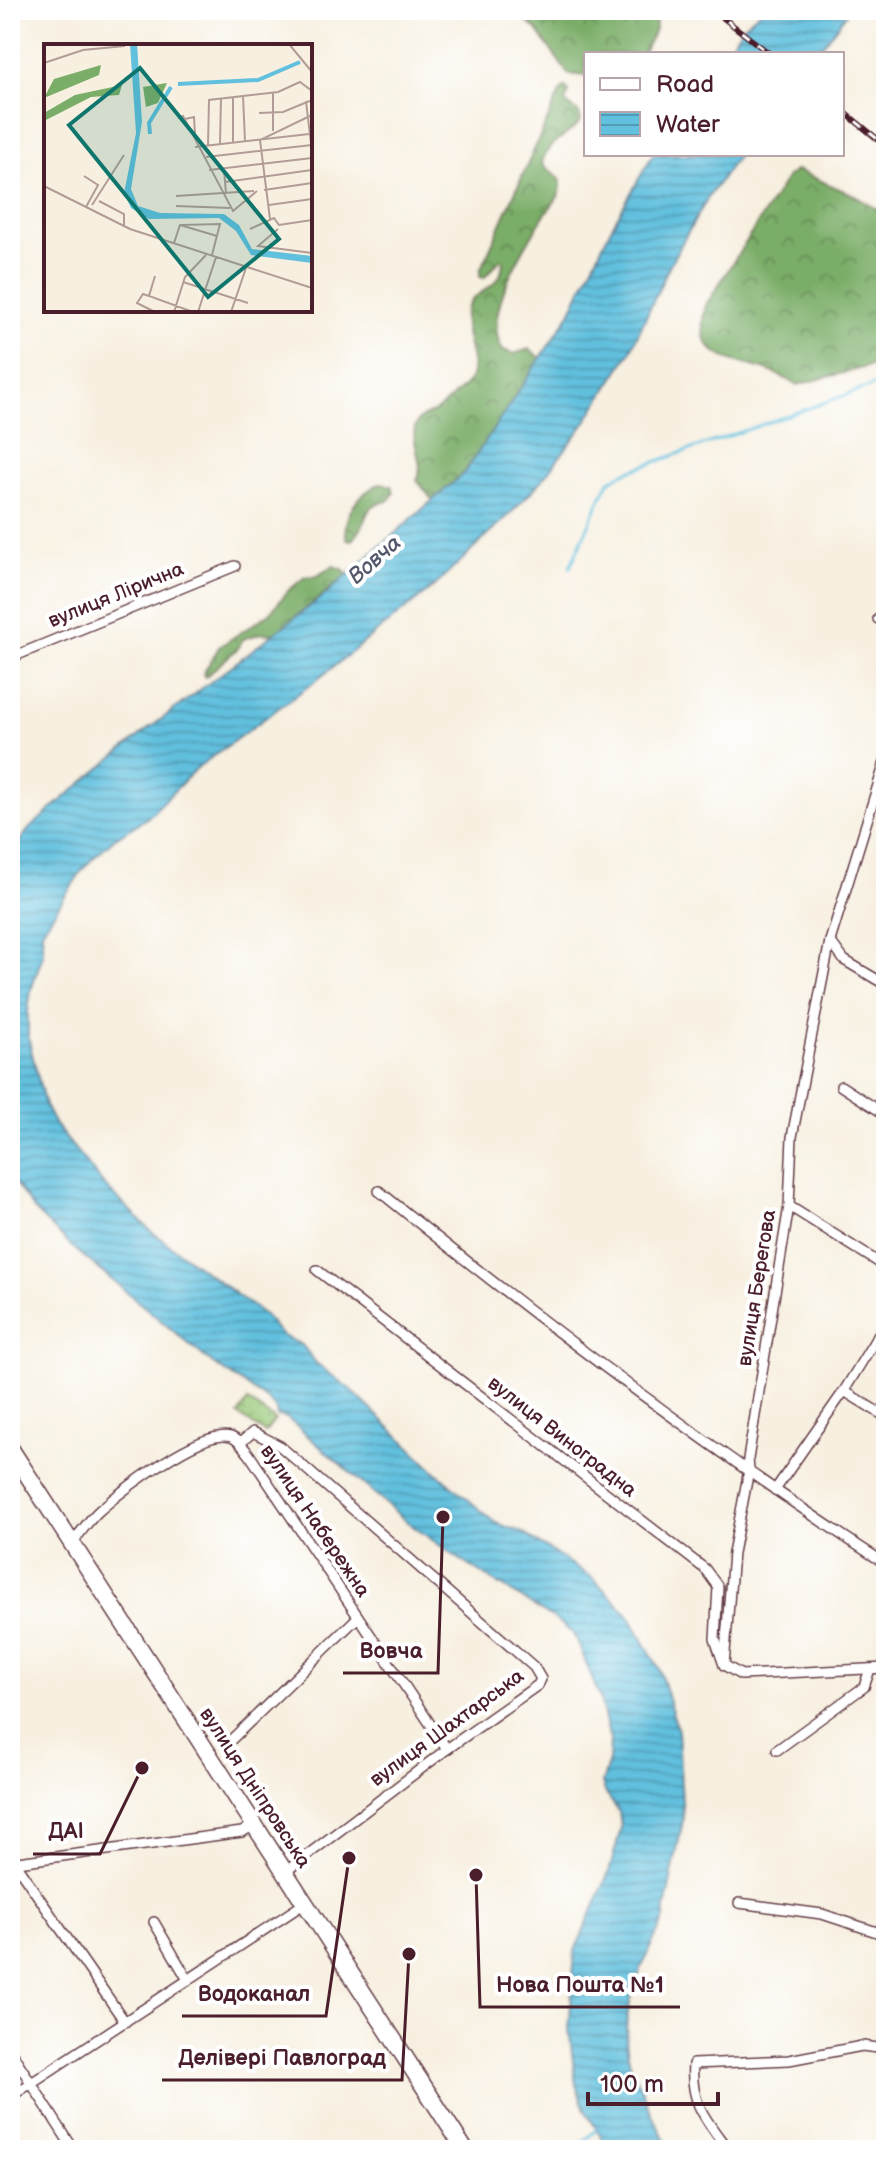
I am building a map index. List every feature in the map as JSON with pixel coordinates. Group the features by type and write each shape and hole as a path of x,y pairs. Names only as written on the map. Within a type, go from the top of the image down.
{"highway":[{"name":"вулиця Дніпровська","path":"10,1448 465,2150"}],"street":[{"name":"вулиця Лірична","path":"10,658 235,566"},
{"name":"вулиця Берегова","path":"724,1665 733,1553 749,1470 748,1459 789,1206 792,1137 830,941 886,759"},
{"path":"830,941 844,960 886,985"},
{"path":"841,1086 886,1115"},
{"path":"379,1191 626,1384 886,1564"},
{"path":"789,1206 886,1267"},
{"name":"вулиця Виноградна","path":"317,1270 705,1569 718,1587 715,1639 724,1665"},
{"path":"775,1490 844,1391 886,1322"},
{"path":"844,1391 886,1417"},
{"name":"вулиця Шахтарська","path":"235,1440 253,1432 280,1446 539,1673 541,1679 538,1685 447,1749 285,1872"},
{"path":"73,1542 100,1510 173,1456 208,1439 235,1440"},
{"name":"вулиця Набережна","path":"235,1440 447,1749"},
{"path":"231,1740 358,1617"},
{"path":"724,1665 741,1675 886,1668"},
{"path":"777,1750 864,1687 870,1669"},
{"path":"125,2022 12,1863 242,1832 254,1825"},
{"path":"10,2097 305,1903"},
{"path":"739,1903 822,1914 886,1935"},
{"path":"154,1922 188,1980"},
{"path":"728,2150 700,2111 694,2096 693,2064 789,2060 862,2046 886,2049"},
{"path":"10,2050 74,2150"}],"green space":[{"path":"511,10 653,10 656,22 654,33 643,52 584,52 584,76 568,74 536,29"},
{"path":"565,87 569,92 565,102 579,113 581,121 548,150 542,164 560,179 561,190 507,282 497,319 497,336 503,350 514,354 529,349 541,358 465,472 433,501 417,480 420,466 415,428 423,416 437,410 470,379 472,366 465,313 475,297 500,275 501,259 484,278 480,277 480,271 560,92"},
{"path":"796,170 851,194 886,214 886,362 797,385 772,372 715,352 704,335 703,322 706,305 787,177"},
{"path":"381,483 392,486 394,493 389,500 372,507 357,535 352,540 347,539 349,513 366,492"},
{"path":"333,566 343,569 347,575 275,634 261,633 243,639 238,648 205,677 203,674 219,647 270,613 288,591 305,577 317,576"},
{"path":"248,1401 275,1420 265,1433 238,1415"}],"water":[{"path":"762,10 849,10 818,52 726,52 743,26"},
{"path":"652,156 738,156 707,199 671,262 629,354 583,426 543,479 437,584 317,680 197,768 148,817 114,839 83,869 42,931 43,954 31,990 28,1037 45,1106 55,1125 103,1184 152,1232 264,1315 281,1335 302,1345 316,1363 351,1390 437,1473 496,1523 521,1532 594,1579 628,1614 658,1666 678,1731 683,1820 665,1917 633,1992 626,2032 627,2052 633,2072 672,2150 609,2150 585,2110 576,2085 569,2029 575,1951 609,1872 621,1828 619,1812 602,1783 609,1761 610,1740 600,1699 572,1633 406,1521 287,1418 277,1416 269,1401 213,1364 70,1245 34,1210 10,1176 10,853 30,828 63,799 142,734 322,597 465,472 569,315 610,230"}],"waterway":[{"path":"570,567 604,491 609,482 621,474 886,381"},
{"path":"581,2144 596,2130"}],"railway":[{"path":"713,10 767,52"},
{"path":"844,112 886,146"}],"place":[{"name":"Вовча","path":"443,1517"},
{"name":"ДАІ","path":"142,1768"},
{"name":"Водоканал","path":"349,1858"},
{"name":"Нова Пошта №1","path":"476,1875"},
{"name":"Делівері Павлоград","path":"409,1954"}]}
